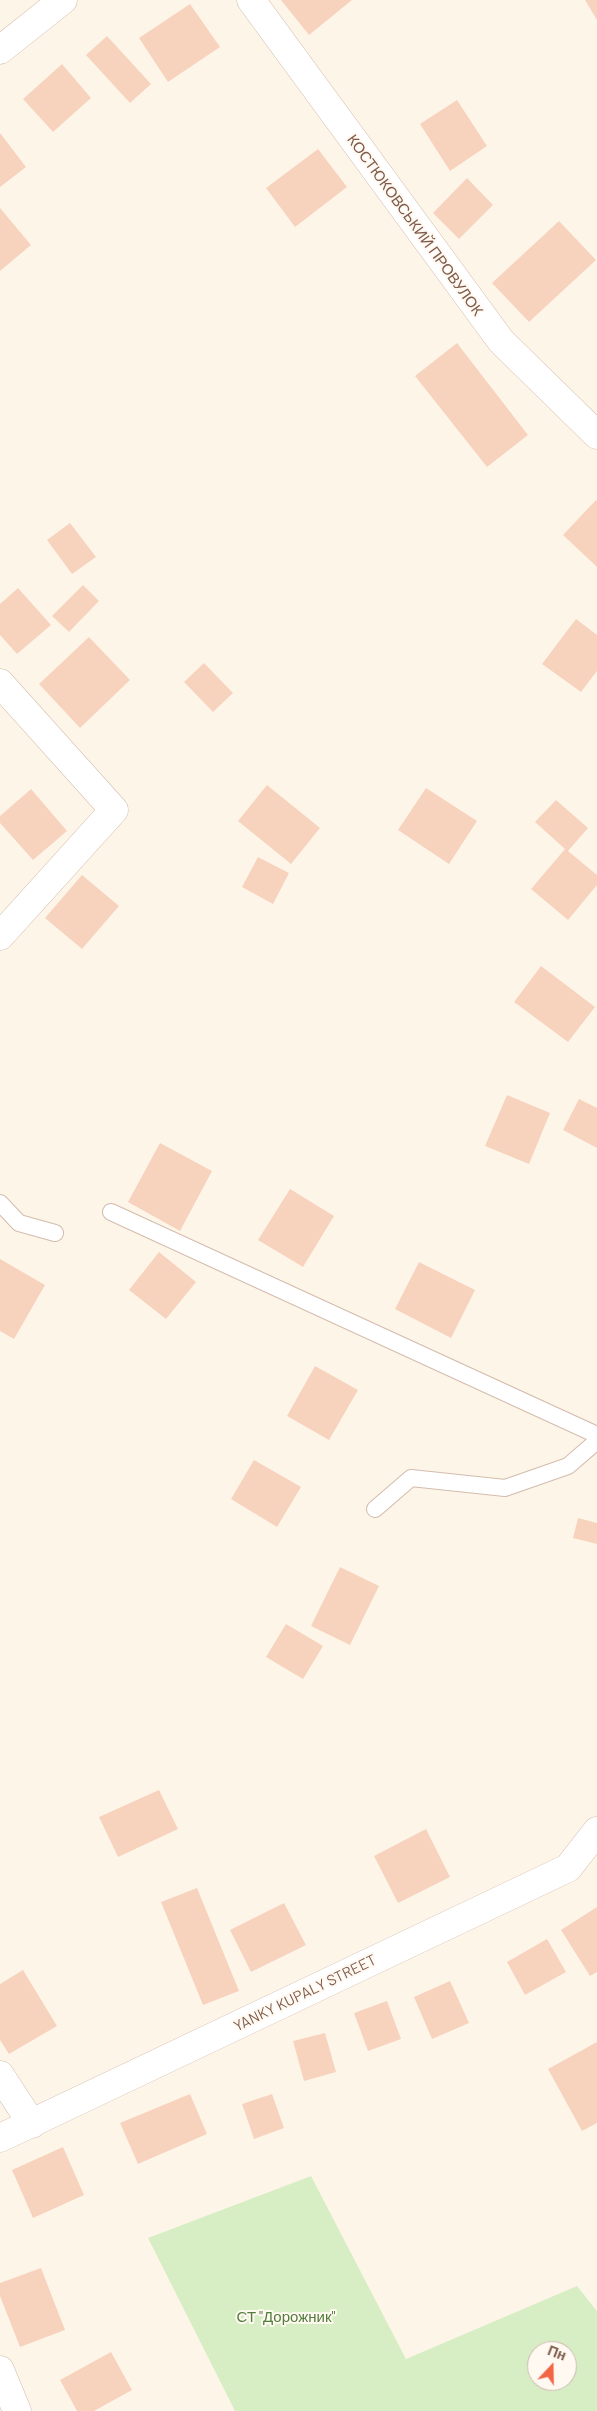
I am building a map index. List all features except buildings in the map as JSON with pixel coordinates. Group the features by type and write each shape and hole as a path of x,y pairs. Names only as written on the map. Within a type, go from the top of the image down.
{"street":[{"path":"0,50 63,0"},
{"name":"КОСТЮКОВСЬКИЙ ПРОВУЛОК","path":"250,0 501,341 597,435"},
{"path":"0,683 114,810 0,936"},
{"name":"YANKY KUPALY STREET","path":"0,2138 568,1868 597,1831"},
{"path":"0,2075 32,2124"},
{"path":"0,2370 17,2411"}],"lane":[{"path":"0,1203 19,1223 54,1233"},
{"path":"111,1212 597,1435"},
{"path":"375,1509 411,1478 505,1488 568,1466 597,1441"}],"green space":[{"name":"СТ \"Дорожник\"","path":"311,2176 406,2359 577,2286 597,2311 597,2411 235,2411 148,2238"}]}
